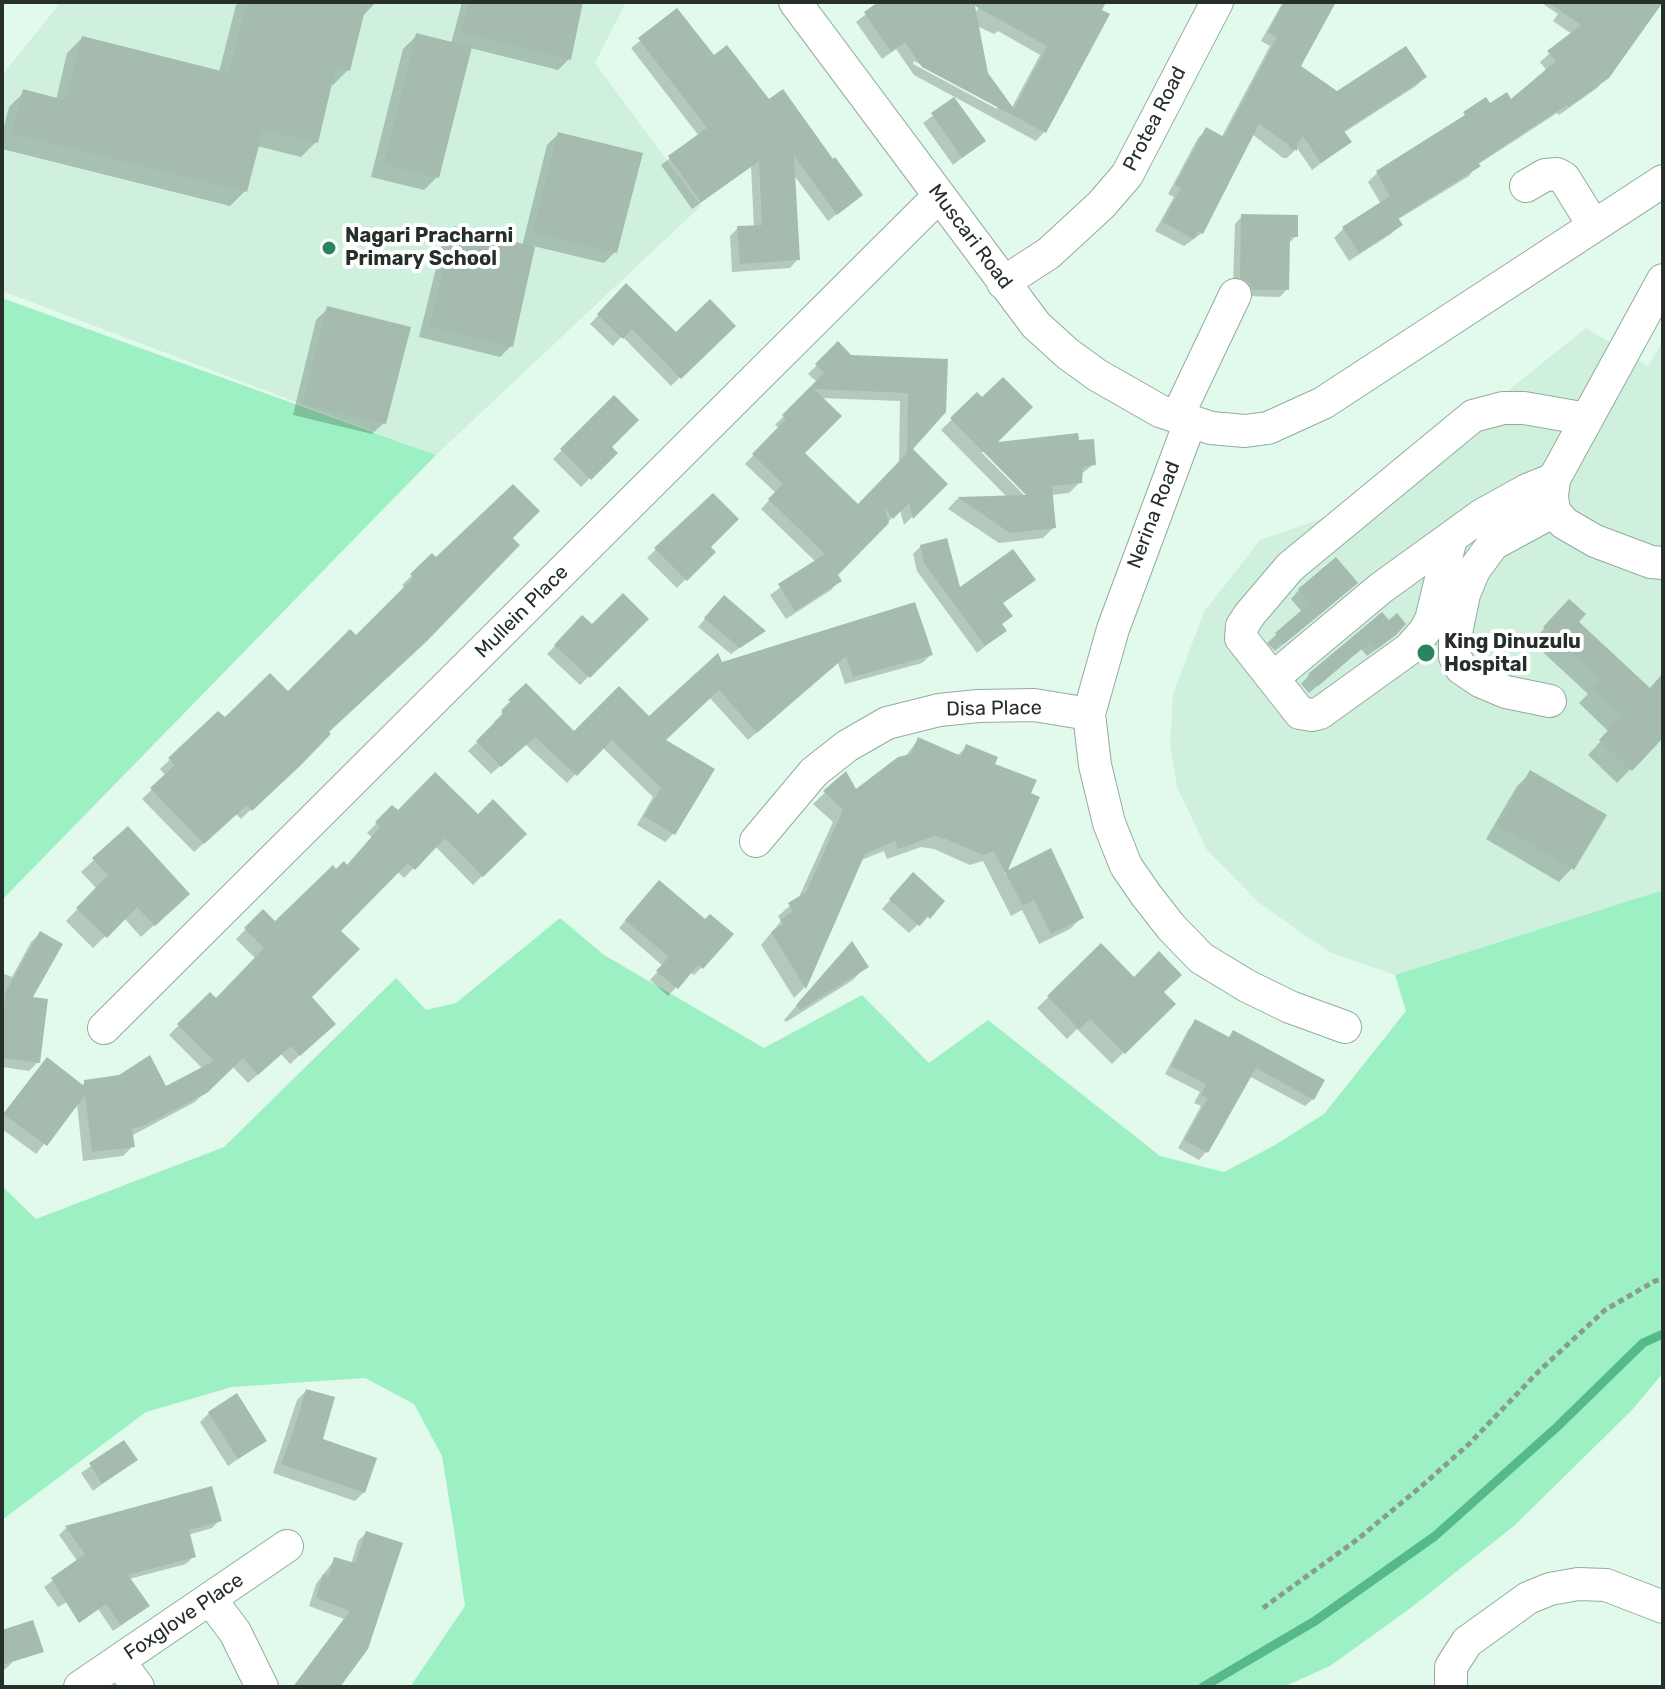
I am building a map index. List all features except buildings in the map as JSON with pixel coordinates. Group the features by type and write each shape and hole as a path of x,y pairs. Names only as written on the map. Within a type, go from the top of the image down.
{"street":[{"name":"Muscari Road","path":"795,2 1036,325 1068,354 1116,386 1183,419"},
{"name":"Protea Road","path":"1003,283 1049,253 1101,205 1127,175 1217,2"},
{"path":"1526,186 1545,175 1557,174 1564,178 1594,226"},
{"path":"1183,419 1228,430 1268,428 1323,403 1663,181"},
{"name":"Mullein Place","path":"104,1028 939,196"},
{"path":"1663,280 1554,479 1552,496 1554,511 1564,523 1595,541 1651,562 1663,563"},
{"name":"Nerina Road","path":"1235,295 1183,419 1113,629 1089,714 1095,765 1109,823 1126,866 1171,927 1201,958 1247,986 1290,1007 1345,1027"},
{"path":"1451,538 1431,620 1409,649 1320,713 1300,713 1239,634 1250,614 1290,567 1473,416 1488,410 1524,408 1587,419"},
{"path":"1273,678 1381,588 1482,515 1554,479"},
{"path":"1550,701 1506,692 1480,681 1461,668 1455,657 1455,638 1464,594 1474,570 1493,544 1554,511"},
{"name":"Disa Place","path":"756,841 814,772 847,746 887,723 939,710 978,706 1034,705 1089,714"},
{"name":"Foxglove Place","path":"80,1687 287,1546"},
{"path":"1451,1687 1451,1667 1467,1642 1528,1598 1550,1589 1578,1584 1606,1585 1663,1607"},
{"path":"210,1599 235,1632 262,1687"},
{"path":"119,1661 138,1687"}],"path":[{"path":"1263,1608 1358,1539 1424,1484 1605,1310 1663,1279"}],"shaded area":[{"name":"Nagari Pracharni Primary School","path":"61,2 626,2 595,63 701,206 436,455 2,291 2,75"},
{"name":"King Dinuzulu Hospital","path":"1586,328 1648,366 1663,341 1663,890 1395,975 1329,952 1258,902 1207,850 1177,787 1170,745 1173,694 1204,612 1260,540 1369,502"}],"green space":[{"path":"2,298 436,455 2,900"},
{"path":"1663,890 1663,1373 1632,1410 1515,1525 1412,1607 1330,1666 1283,1687 410,1687 465,1606 454,1530 442,1456 414,1404 365,1378 232,1387 146,1412 2,1520 2,1186 36,1219 224,1147 396,978 426,1010 456,1003 560,918 604,955 764,1048 862,995 929,1063 988,1020 1160,1156 1224,1172 1324,1114 1406,1011 1395,975"}],"waterway":[{"path":"1203,1687 1315,1621 1435,1536 1557,1427 1643,1343 1663,1334"}],"place":[{"name":"Nagari Pracharni Primary School","path":"329,248"},
{"name":"King Dinuzulu Hospital","path":"1426,653"}]}
